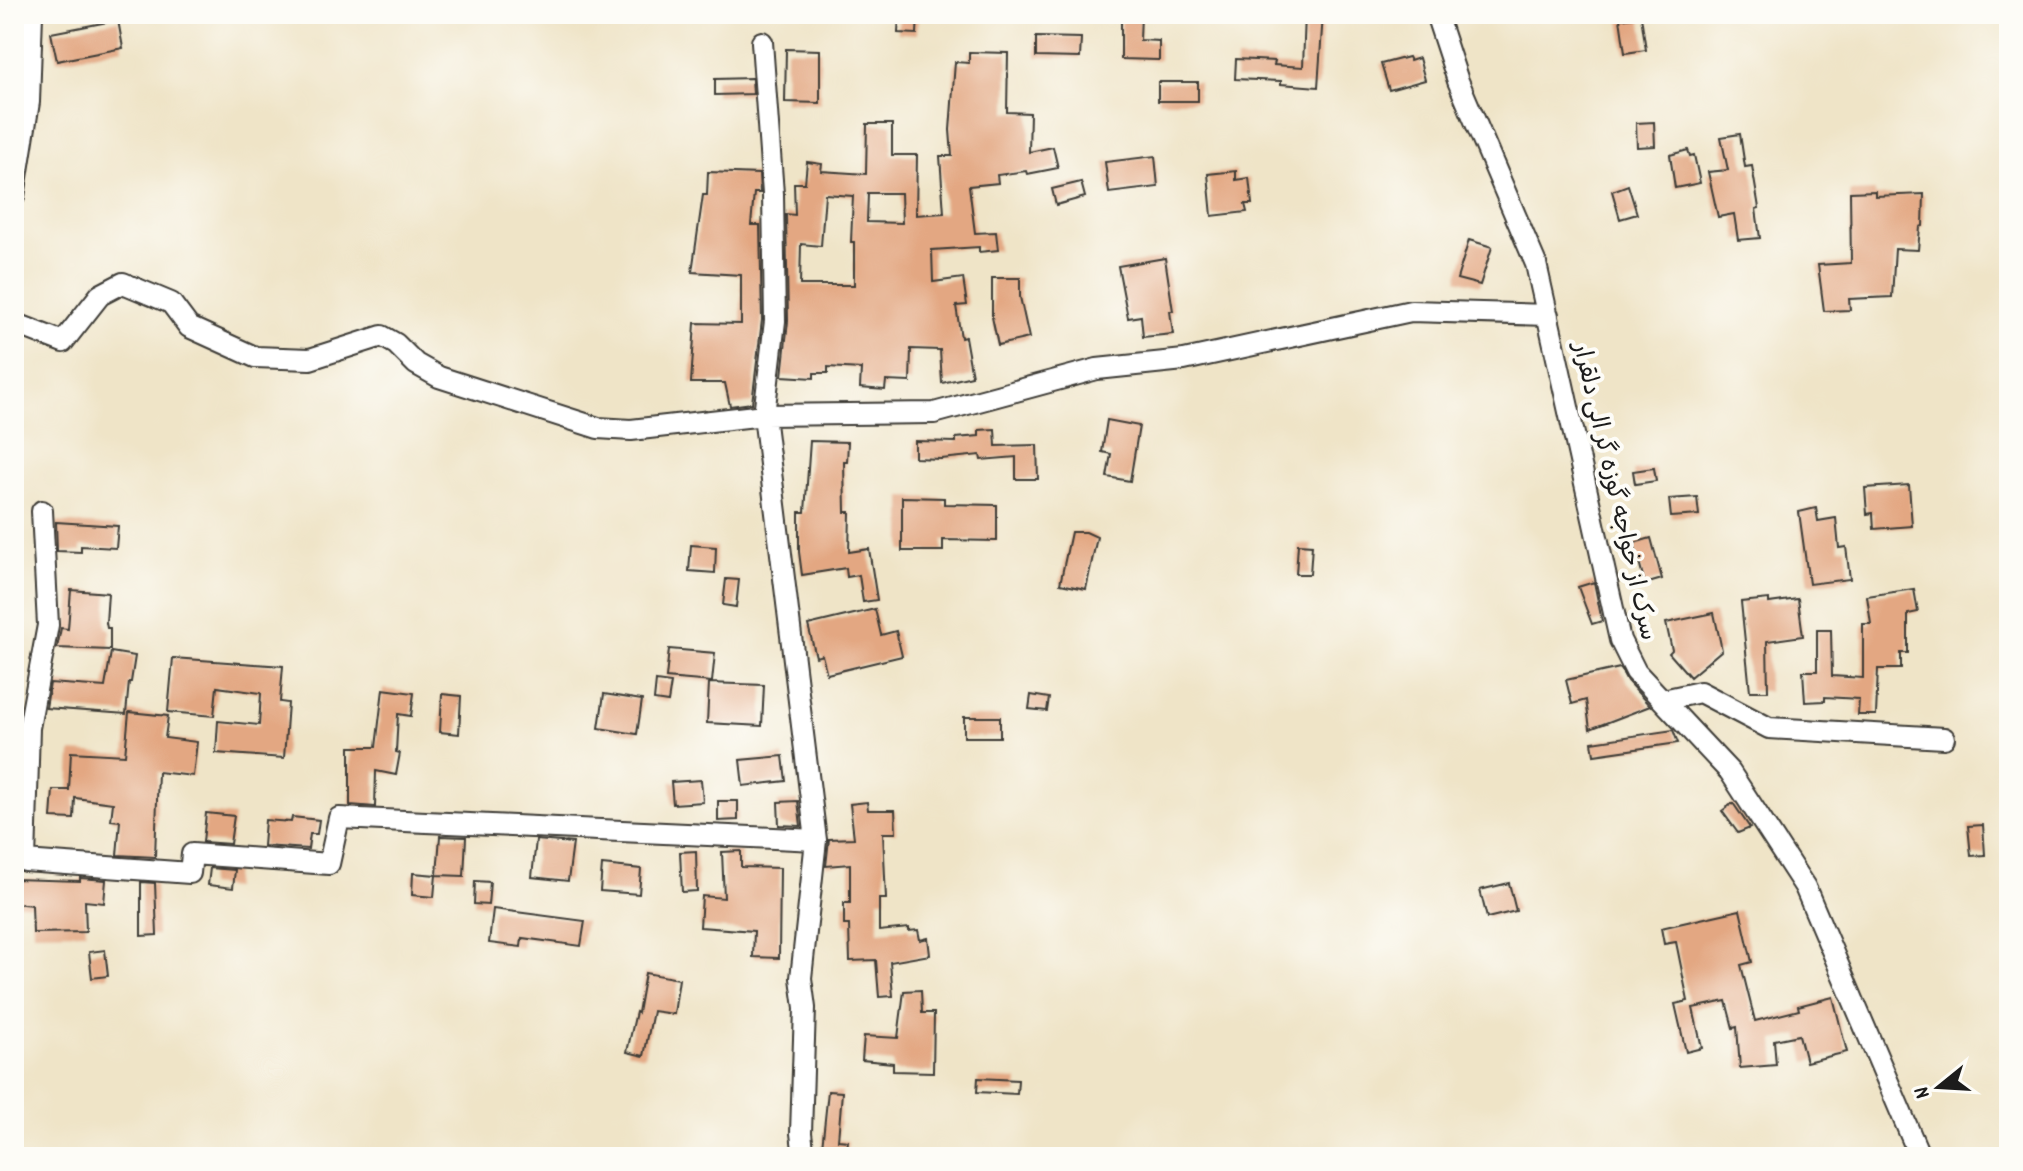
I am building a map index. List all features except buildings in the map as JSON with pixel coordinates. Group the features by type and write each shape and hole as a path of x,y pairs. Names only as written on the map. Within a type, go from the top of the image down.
{"street":[{"path":"14,196 29,102 32,14"},
{"name":"سرک از خواجه گوزه گر الی دلقرار","path":"1436,14 1458,81 1536,264 1620,640 1636,672 1730,772 1805,887 1920,1157"},
{"path":"762,42 773,194 775,321 764,415 816,840 801,978 805,1008 801,1133 804,1157"},
{"path":"14,323 63,342 100,295 123,283 171,303 189,327 255,357 310,359 382,336 396,344 416,364 439,377 598,428 631,430 764,415 934,413 1097,369 1184,360 1411,311 1548,315"},
{"path":"42,511 48,625 22,728 25,861 190,873 192,854 329,864 339,818 816,840"},
{"path":"1663,700 1700,692 1769,728 1944,738"}]}
